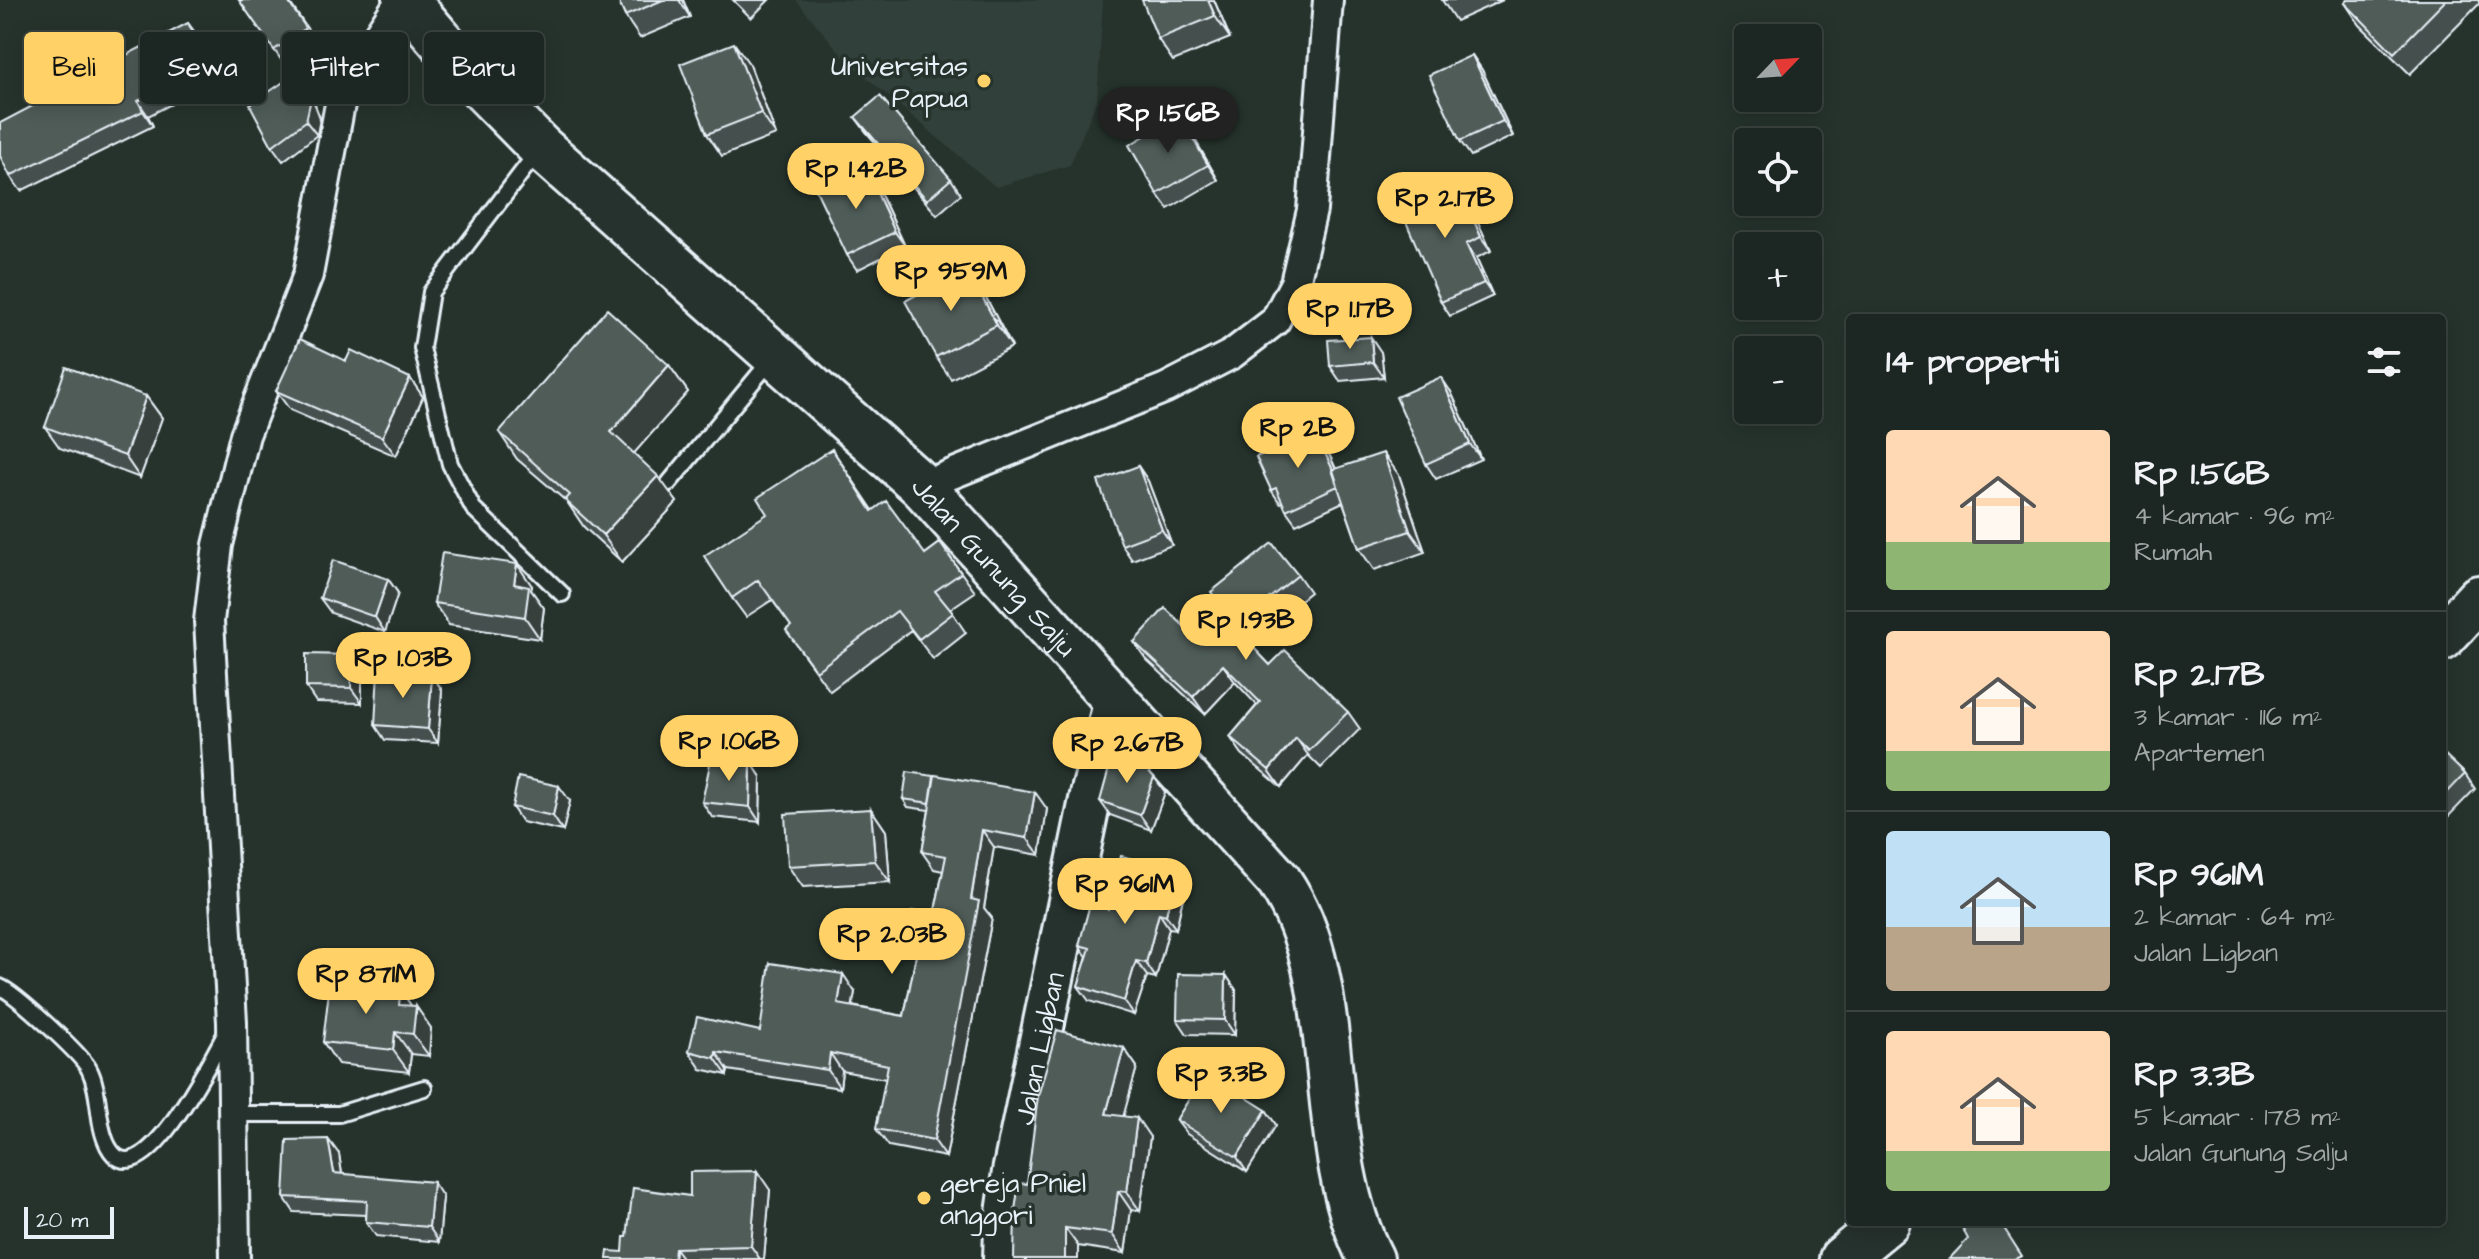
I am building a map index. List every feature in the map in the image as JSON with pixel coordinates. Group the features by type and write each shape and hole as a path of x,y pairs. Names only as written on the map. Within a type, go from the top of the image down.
{"main road":[{"name":"Jalan Gunung Salju","path":"403,0 476,82 540,147 922,486 1265,863 1298,913 1315,966 1347,1191 1371,1259"},
{"path":"2446,634 2479,598"},
{"name":"Jalan Ligban","path":"1004,1259 1013,1172 1091,795 1115,700"}],"street":[{"path":"235,1259 232,1022 209,621 211,585 245,435 308,275 341,99 348,81 403,0"},
{"path":"922,486 1166,388 1232,354 1275,321 1295,283 1312,210 1328,0"}],"lane":[{"path":"540,147 431,292 422,348 450,464 473,508 562,594"},
{"path":"669,483 775,355"},
{"path":"0,987 82,1059 92,1076 107,1145 116,1157 128,1160 141,1157 164,1134 232,1022"},
{"path":"233,1114 339,1114 424,1088"}],"shaded area":[{"name":"Universitas Papua","path":"796,0 1103,0 1097,100 1070,165 996,187 847,61"}],"building":[{"path":"239,0 287,0 306,28 300,32 282,32 282,44 274,50 266,39 266,32 261,32"},
{"path":"618,0 663,0 625,16"},
{"path":"1142,0 1208,0 1215,16 1158,39"},
{"path":"2348,0 2446,0 2394,53 2345,3"},
{"path":"188,23 193,32 171,32"},
{"path":"734,43 761,113 707,134 680,64"},
{"path":"140,48 138,101 143,111 10,176 0,156 0,123 36,104 124,104 124,56"},
{"path":"1472,55 1503,121 1460,141 1429,75"},
{"path":"282,83 282,104 310,104 306,121 272,146 250,105 266,104 266,94"},
{"path":"880,96 951,179 927,200 855,117"},
{"path":"1180,116 1208,165 1157,194 1129,145"},
{"path":"865,167 895,232 847,255 816,190"},
{"path":"1457,182 1481,237 1466,244 1484,283 1441,302 1400,208"},
{"path":"967,268 997,325 936,357 905,301"},
{"path":"607,309 669,365 611,432 658,476 603,535 565,500 570,495 499,432"},
{"path":"1371,337 1373,362 1330,366 1328,340"},
{"path":"300,339 346,361 351,350 410,378 382,437 276,391"},
{"path":"66,367 146,396 125,456 45,427"},
{"path":"1441,377 1470,444 1426,464 1396,397"},
{"path":"1314,430 1338,486 1286,510 1276,488 1271,490 1256,457"},
{"path":"832,449 872,511 886,501 925,554 940,543 961,573 935,591 953,613 919,639 897,611 816,671 786,630 791,626 758,580 732,598 704,556 767,514 757,498"},
{"path":"1383,453 1410,531 1359,548 1332,470"},
{"path":"1138,466 1162,530 1122,545 1098,481"},
{"path":"1272,543 1298,575 1234,627 1270,665 1285,650 1348,712 1309,751 1296,738 1269,770 1230,737 1260,702 1223,665 1193,697 1134,642 1165,608 1184,626 1214,596 1211,592"},
{"path":"442,553 517,564 514,584 529,587 525,617 434,603"},
{"path":"333,560 388,579 375,617 320,598"},
{"path":"306,654 352,655 351,688 306,687"},
{"path":"378,671 432,675 428,729 375,725"},
{"path":"1113,754 1144,766 1154,777 1140,815 1100,801"},
{"path":"2446,756 2465,774 2446,794"},
{"path":"711,759 751,762 750,807 702,802"},
{"path":"907,772 934,776 930,803 903,799"},
{"path":"935,775 1035,792 1027,838 982,830 971,899 979,901 934,1140 876,1129 888,1065 830,1053 828,1070 716,1052 715,1058 689,1051 697,1017 760,1031 770,963 843,974 838,1004 904,1016 918,946 907,944 912,911 934,916 946,856 922,852"},
{"path":"518,777 559,786 553,816 512,807"},
{"path":"871,809 875,861 788,866 785,814"},
{"path":"1121,856 1176,870 1166,915 1159,913 1146,963 1136,961 1124,1001 1078,986 1090,948 1079,945 1090,904 1108,909"},
{"path":"1178,974 1226,975 1225,1020 1177,1019"},
{"path":"330,982 400,990 399,1005 416,1006 413,1034 395,1032 393,1050 323,1042"},
{"path":"1057,1030 1124,1048 1106,1114 1137,1118 1127,1192 1118,1191 1112,1234 1065,1228 1065,1259 1014,1259 1019,1183 1027,1184 1038,1096"},
{"path":"1206,1072 1266,1110 1237,1157 1176,1120"},
{"path":"328,1139 334,1173 433,1182 429,1227 366,1222 367,1201 284,1197 287,1140"},
{"path":"757,1171 751,1246 675,1248 674,1259 607,1259 608,1251 623,1252 633,1188 690,1196 690,1172"},
{"path":"1961,1226 2003,1226 2022,1256 2014,1259 1949,1259 1968,1239"}],"place":[{"name":"Universitas Papua","path":"984,81"},
{"name":"gereja Pniel anggori","path":"924,1198"}]}
